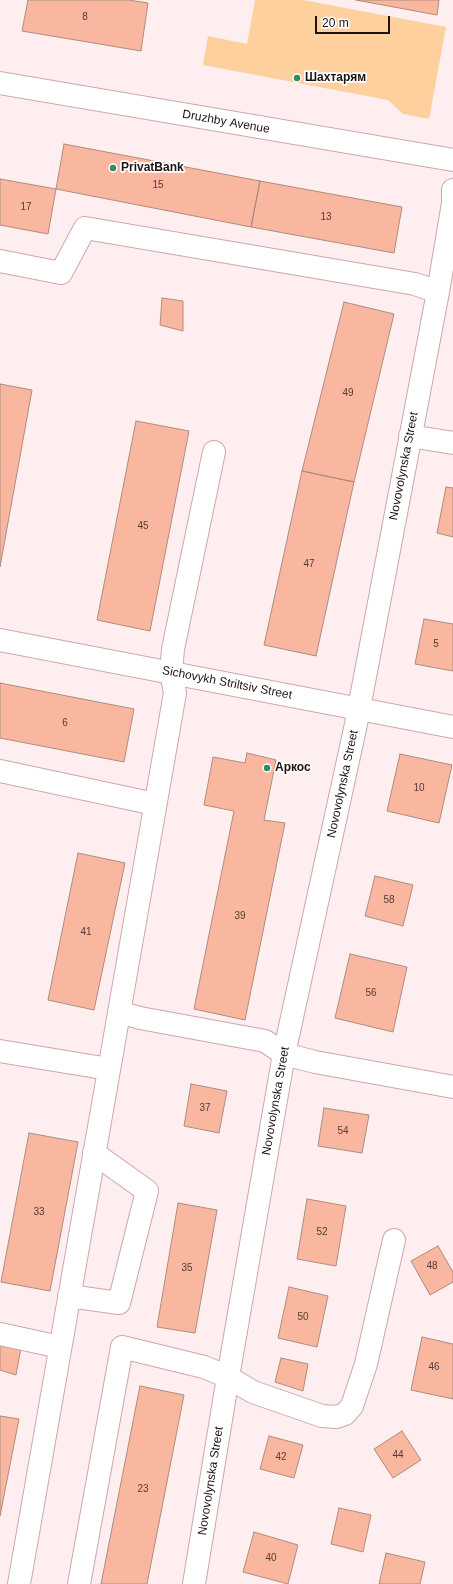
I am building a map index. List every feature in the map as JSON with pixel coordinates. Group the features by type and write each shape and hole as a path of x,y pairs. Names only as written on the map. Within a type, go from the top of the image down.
{"street":[{"name":"Druzhby Avenue","path":"0,83 453,160"},
{"name":"Novovolynska Street","path":"194,1584 284,1054 354,732 357,709 438,292 453,204 453,190"},
{"path":"0,261 61,273 85,228 415,284 438,292"},
{"path":"410,436 453,443"},
{"path":"18,1584 175,693 171,672 174,649 214,452"},
{"name":"Sichovykh Striltsiv Street","path":"0,640 453,727"},
{"path":"0,771 155,804"},
{"path":"119,1012 140,1018 265,1041 284,1054 315,1062 453,1087"},
{"path":"0,1051 109,1069"},
{"path":"69,1296 119,1303 147,1191 94,1153"},
{"path":"80,1584 122,1347 204,1368 228,1377 253,1392 322,1416 336,1417 345,1414 352,1406 366,1364 394,1240"},
{"path":"0,1334 60,1347"}],"shaded area":[{"path":"255,0 303,0 446,27 429,119 403,114 388,100 203,65 208,36 247,44"}],"building":[{"path":"28,0 129,0 148,3 141,51 22,31"},
{"path":"356,0 439,0 437,15"},
{"path":"64,144 260,181 251,227 56,189"},
{"path":"0,179 56,189 48,234 0,225"},
{"path":"260,181 402,207 394,253 251,227"},
{"path":"162,298 183,301 183,331 160,325"},
{"path":"344,302 394,314 354,482 302,471"},
{"path":"0,384 32,390 0,567"},
{"path":"136,421 189,431 150,631 97,620"},
{"path":"302,471 354,482 316,656 264,645"},
{"path":"446,487 453,488 453,537 437,533"},
{"path":"424,619 453,624 453,671 415,664"},
{"path":"0,683 134,709 124,762 0,738"},
{"path":"247,753 276,760 264,820 285,823 245,1020 194,1009 234,811 204,805 213,757 245,763"},
{"path":"400,754 452,765 439,823 387,811"},
{"path":"78,853 125,863 94,1010 48,1000"},
{"path":"375,876 413,885 403,926 365,916"},
{"path":"350,954 407,967 393,1032 335,1018"},
{"path":"191,1084 227,1091 219,1133 184,1126"},
{"path":"324,1108 369,1115 362,1153 318,1146"},
{"path":"29,1133 78,1142 50,1291 1,1282"},
{"path":"307,1199 346,1206 336,1266 297,1259"},
{"path":"178,1203 217,1210 195,1333 157,1327"},
{"path":"438,1246 453,1272 453,1282 430,1295 411,1261"},
{"path":"289,1287 328,1296 317,1347 278,1338"},
{"path":"422,1337 453,1344 453,1399 411,1390"},
{"path":"0,1343 21,1348 16,1375 0,1370"},
{"path":"281,1358 308,1364 303,1391 275,1382"},
{"path":"140,1386 184,1395 147,1584 101,1584"},
{"path":"0,1416 19,1419 0,1516"},
{"path":"402,1431 421,1460 393,1478 374,1449"},
{"path":"269,1436 303,1445 294,1478 260,1469"},
{"path":"339,1508 371,1515 363,1552 331,1544"},
{"path":"254,1532 298,1545 288,1584 243,1572"},
{"path":"386,1553 425,1562 420,1584 379,1584"}],"place":[{"name":"Шахтарям","path":"297,78"},
{"name":"PrivatBank","path":"113,168"},
{"name":"Аркос","path":"267,768"}]}
